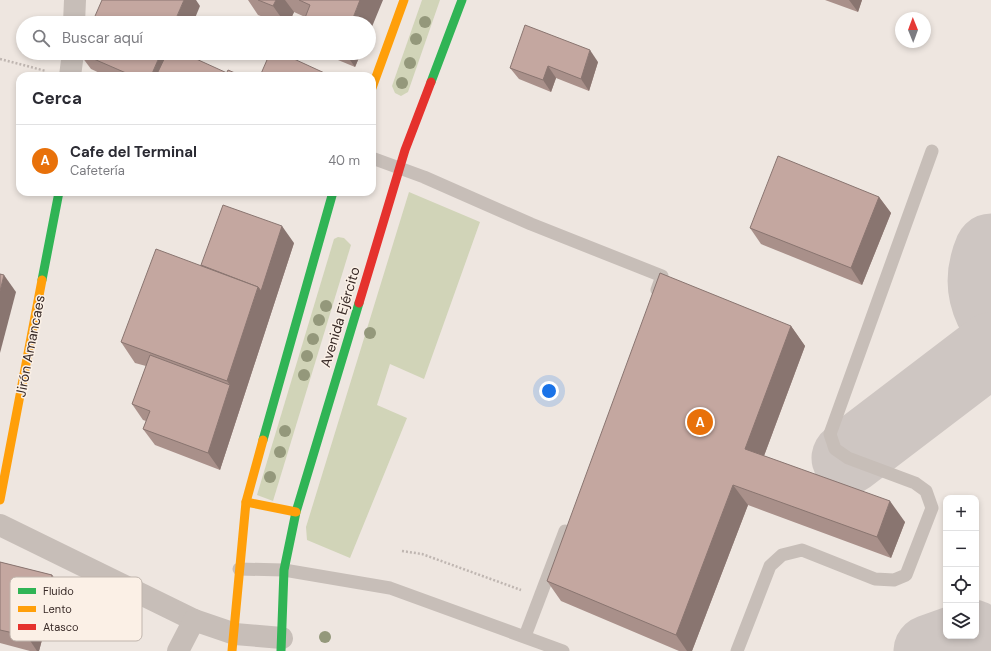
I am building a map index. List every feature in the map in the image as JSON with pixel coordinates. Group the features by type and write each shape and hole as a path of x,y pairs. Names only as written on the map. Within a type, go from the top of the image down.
{"street":[{"path":"74,16 75,0"},
{"path":"376,77 404,0"},
{"name":"Avenida Ejército","path":"282,645 284,570 296,512 400,168 462,0"},
{"path":"63,72 69,60"},
{"name":"Jirón Amancaes","path":"0,500 58,196"},
{"path":"233,642 246,502 333,196"},
{"path":"246,502 296,512"},
{"path":"0,525 106,577"},
{"path":"142,595 194,620 233,642 282,645"},
{"path":"178,651 194,620"}],"lane":[{"path":"737,651 770,566 782,555 802,550 875,579 894,580 906,575 932,508 926,491 915,483 848,458 835,449 830,434 932,152"},
{"path":"376,159 400,168 531,224 662,276 653,299"},
{"path":"525,636 569,523"},
{"path":"239,569 284,570 390,588 563,651"}],"path":[{"path":"0,59 54,72"},
{"path":"402,551 422,554 540,597"}],"green space":[{"path":"422,0 440,0 408,92 401,96 395,93 392,86"},
{"path":"409,192 480,222 424,379 390,364 377,405 407,418 350,558 307,540 306,527"},
{"path":"338,237 344,238 351,245 273,501 257,495 334,239"}],"building":[{"path":"102,0 184,0 177,16 95,16"},
{"path":"258,0 276,0 273,6"},
{"path":"299,0 360,0 354,16 306,16 310,5"},
{"path":"525,25 590,50 581,79 548,66 543,80 510,68"},
{"path":"96,60 158,60 153,72 124,72"},
{"path":"164,60 198,60 225,72 158,72"},
{"path":"267,60 296,60 322,72 262,72"},
{"path":"778,156 879,197 851,268 750,228"},
{"path":"223,205 282,226 261,291 258,287 201,265"},
{"path":"156,249 258,287 227,381 121,342"},
{"path":"660,273 791,326 745,449 890,501 877,537 733,485 676,635 547,581"},
{"path":"0,274 4,275 0,291"},
{"path":"150,355 230,385 208,453 143,429 150,411 132,404"},
{"path":"0,562 52,575 52,577 10,577 10,632 0,630"}],"taxiway":[{"path":"991,250 984,273 984,287 991,310"},
{"path":"848,458 991,349"},
{"path":"930,651 964,639"}],"traffic: fast":[{"path":"431,82 462,0"},
{"path":"42,280 58,196"},
{"path":"263,440 332,196"},
{"path":"281,651 284,570 296,512 359,303"}],"traffic: slow":[{"path":"376,77 404,0"},
{"path":"0,500 42,280"},
{"path":"232,651 246,502 263,440"},
{"path":"246,502 296,512"}],"traffic: jam":[{"path":"359,303 405,150 431,82"}],"place":[{"name":"Cafe del Terminal","path":"700,422"}]}
